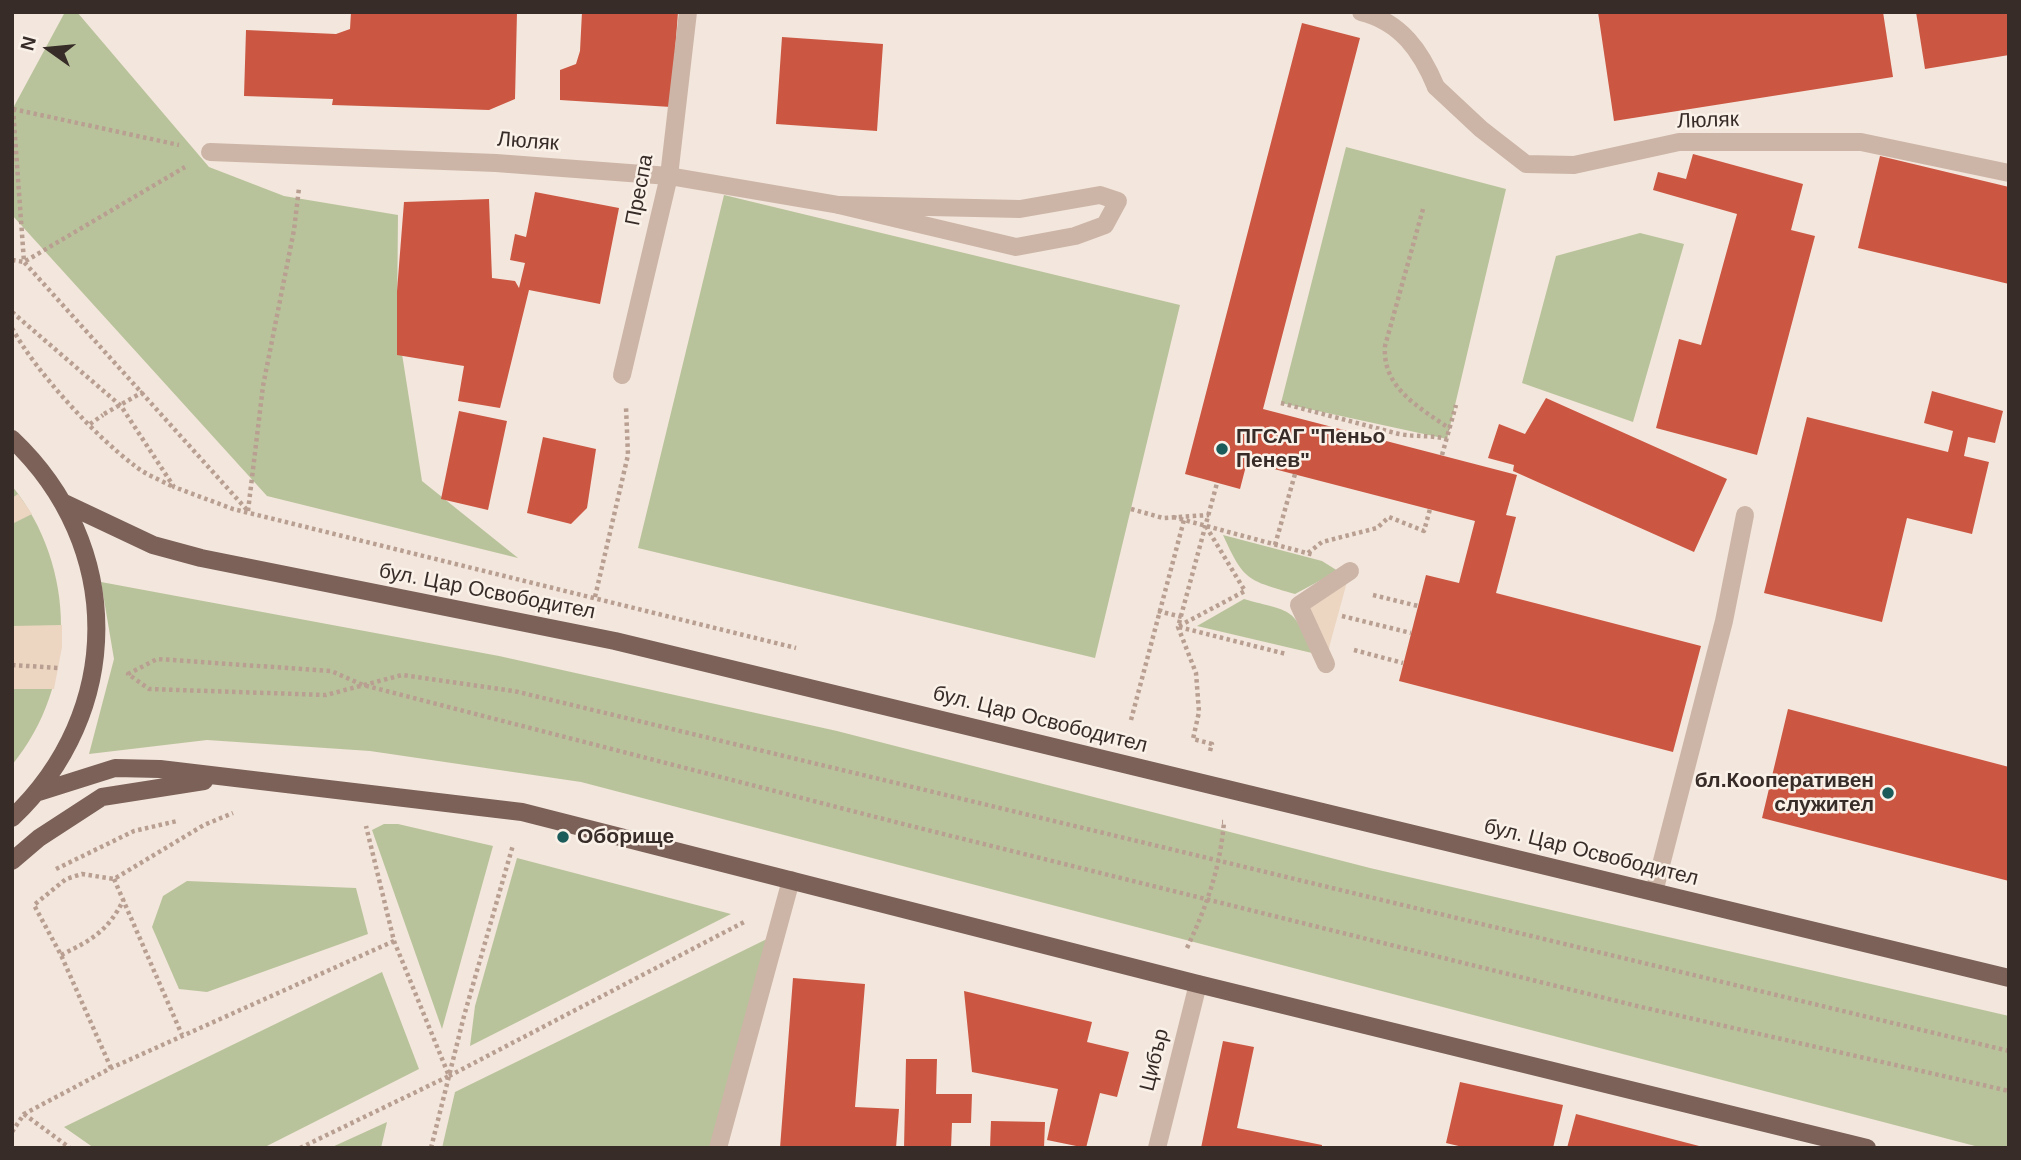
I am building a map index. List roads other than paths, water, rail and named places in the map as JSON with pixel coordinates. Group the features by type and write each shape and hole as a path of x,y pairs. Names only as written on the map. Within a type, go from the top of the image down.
{"main road":[{"path":"12,439 47,477 64,503 84,550 96,600 96,651 87,702 68,749 39,792 12,818"},
{"name":"бул. Цар Освободител","path":"64,503 153,545 201,558 615,641 2009,978"},
{"path":"39,792 115,768 160,769 522,812 1198,984 1867,1148"},
{"path":"12,861 39,838 102,797 221,778"}],"street":[{"name":"Преспа","path":"622,375 669,176 688,12"},
{"name":"Люляк","path":"1361,12 1382,17 1401,32 1425,61 1436,87 1480,129 1526,164 1574,165 1679,142 1861,142 2009,173"},
{"name":"Люляк","path":"210,152 496,163 669,176 839,205 1016,247 1075,236 1105,225 1118,201 1100,195 1020,209 839,205"},
{"path":"1654,892 1724,621 1745,514"},
{"path":"1326,664 1299,604 1350,571"},
{"path":"718,1148 791,880"},
{"name":"Цибър","path":"1157,1148 1198,984"}],"place":[{"name":"ПГСАГ \"Пеньо Пенев\"","path":"1222,449"},
{"name":"бл.Кооперативен служител","path":"1888,793"},
{"name":"Оборище","path":"563,837"}]}
